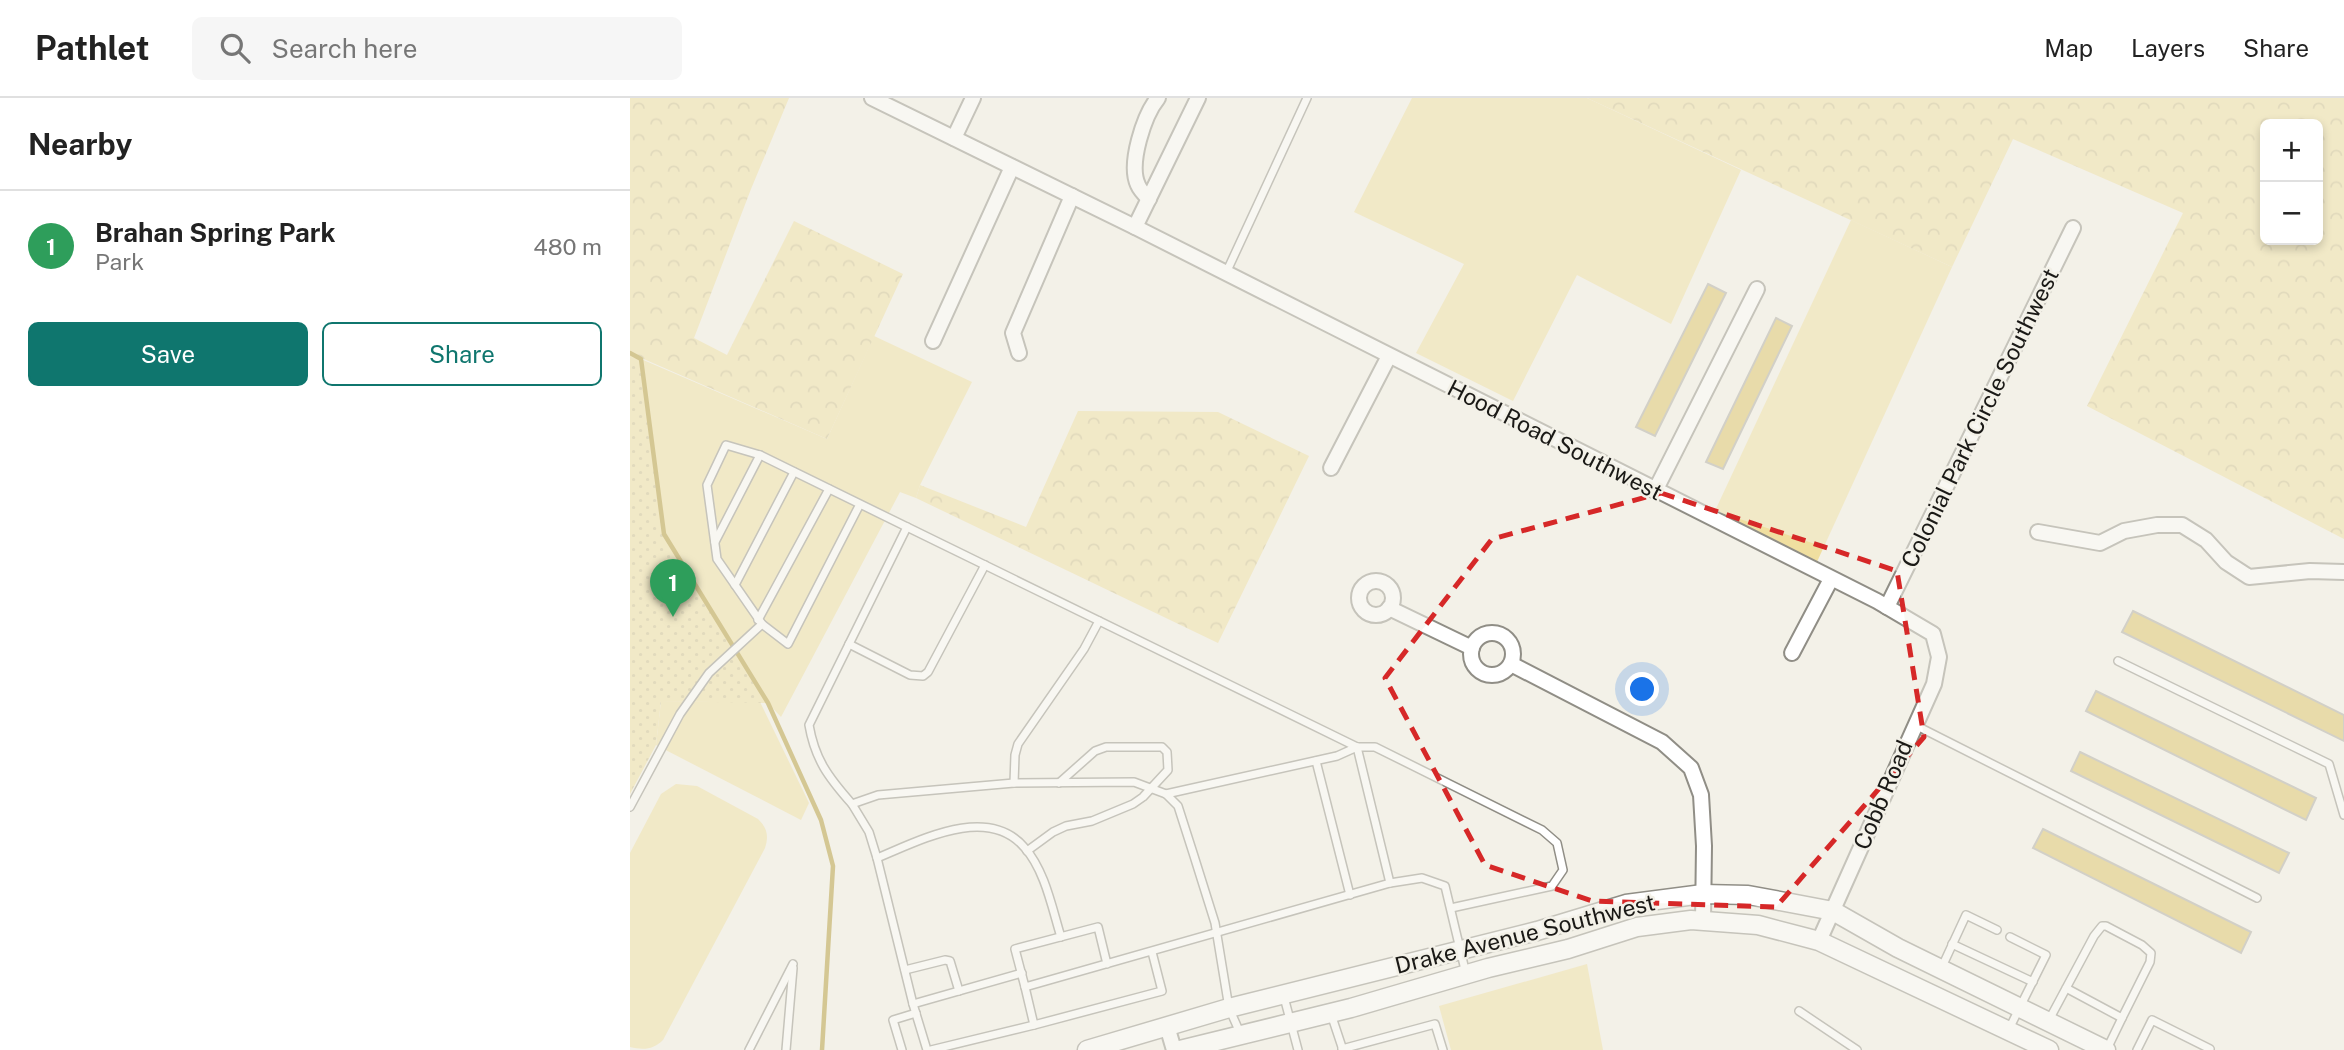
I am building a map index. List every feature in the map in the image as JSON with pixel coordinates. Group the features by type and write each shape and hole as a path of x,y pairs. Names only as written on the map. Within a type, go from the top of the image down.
{"street":[{"path":"872,98 1072,196 1013,333 1019,353"},
{"path":"954,138 973,98"},
{"path":"1149,199 1138,184 1135,161 1140,136 1158,98"},
{"path":"1136,227 1198,98"},
{"path":"933,341 1012,167"},
{"name":"Hood Road Southwest","path":"1072,196 1887,607 1933,634 1939,657 1935,678"},
{"name":"Colonial Park Circle Southwest","path":"1887,607 2073,228"},
{"path":"1655,491 1757,289"},
{"path":"1331,468 1389,356"},
{"path":"2038,532 2100,543 2124,531 2157,525 2182,526 2206,540 2226,562 2249,577 2310,571 2344,572"},
{"path":"1792,653 1832,579"},
{"path":"1389,608 1472,648"},
{"path":"1500,635 1511,644 1511,664 1501,674 1487,675 1472,662 1472,648 1481,637 1500,635"},
{"path":"1511,664 1662,742 1691,768 1701,794 1703,921"},
{"name":"Cobb Road","path":"1819,942 1935,678"},
{"name":"Drake Avenue Southwest","path":"1087,1050 1229,1008 1537,931 1626,904 1703,894 1748,895 1833,911 1898,948 2106,1050"},
{"name":"Drake Avenue Southwest","path":"1181,1050 1331,1013 1466,974 1568,949 1637,927 1703,921 1759,925 1819,942 2049,1050"},
{"path":"1167,1026 1174,1050"}],"lane":[{"path":"1226,273 1307,98"},
{"path":"860,504 788,644 760,622 717,559 707,485 726,445 760,455 1357,747"},
{"path":"715,543 760,455"},
{"path":"735,585 794,472"},
{"path":"630,807 680,714 709,673 746,640 760,622 829,489"},
{"path":"907,527 808,725 813,748 831,780 852,804 869,832 913,1004 929,1050 1162,991 1153,952"},
{"path":"849,644 910,675 923,676 928,672 985,565"},
{"path":"1014,783 1018,744 1084,649 1099,621"},
{"path":"2118,661 2329,764 2344,815"},
{"path":"1914,724 2257,898"},
{"path":"1027,851 1066,826 1092,821 1133,804 1168,770 1167,752 1162,747 1106,747 1095,751 1058,783"},
{"path":"1357,747 1390,883"},
{"path":"1166,794 1337,756 1357,747 1375,747 1542,830 1558,843 1563,870 1552,886 1451,908"},
{"path":"1316,761 1350,895"},
{"path":"852,804 878,795 1014,783 1135,782 1166,794 1178,806 1217,934 1229,1008 1241,1035"},
{"path":"877,858 925,839 972,826 1000,831 1011,836 1027,851 1045,886 1061,937"},
{"path":"1026,987 1390,883 1422,878 1446,886 1466,974"},
{"path":"1940,969 1966,915 1997,930"},
{"path":"2049,1021 2094,936 2102,926 2142,944 2151,953 2150,962 2106,1050"},
{"path":"1034,1025 1015,949 1098,927 1107,964"},
{"path":"2009,1030 2046,955 2010,937"},
{"path":"1952,944 2033,982"},
{"path":"905,971 950,961 959,991"},
{"path":"749,1050 793,964 786,1050"},
{"path":"913,1004 1022,973"},
{"path":"2066,988 2122,1018"},
{"path":"1284,994 1298,1050"},
{"path":"1799,1011 1857,1050"},
{"path":"902,1050 893,1020 916,1013"},
{"path":"1331,1013 1343,1049 1435,1024 1443,1050"},
{"path":"2137,1050 2152,1020 2211,1050"}],"highlighted area":[{"path":"1661,493 1897,571 1924,737 1776,907 1592,901 1485,865 1385,678 1492,539"}],"green space":[{"path":"630,98 789,98 694,338 727,355 794,221 903,274 827,439 630,353"},
{"path":"1412,98 1587,98 1741,170 1671,324 1577,275 1513,401 1416,353 1464,264 1354,212"},
{"path":"1587,98 2344,98 2344,539 2087,406 2183,213 2013,139 1952,267"},
{"path":"1851,220 1952,267 1816,564 1714,513"},
{"path":"874,336 972,382 916,498 900,492 781,717 768,703 664,534 641,359 827,439"},
{"path":"630,353 641,359 664,534 768,703 661,701 656,745 630,794"},
{"path":"1078,411 1218,412 1309,456 1218,643 916,498 920,485 1026,527"},
{"path":"661,701 760,702 809,803 801,820 656,745"},
{"path":"676,784 697,786 758,819 767,835 766,843 663,1040 652,1047 635,1048 630,1047 630,853 661,794"},
{"path":"1587,964 1603,1050 1451,1050 1439,1006"}],"building":[{"path":"1708,284 1726,293 1655,436 1636,427"},
{"path":"1776,318 1792,326 1723,469 1706,462"},
{"path":"2133,611 2344,715 2344,741 2122,632"},
{"path":"2096,691 2316,798 2306,820 2086,711"},
{"path":"2080,752 2289,853 2279,873 2071,771"},
{"path":"2043,829 2251,932 2241,953 2033,848"}],"waterway":[{"path":"630,353 641,359 664,534 768,703 821,820 833,866 822,1050"}],"place":[{"name":"Brahan Spring Park","path":"673,617"}]}
